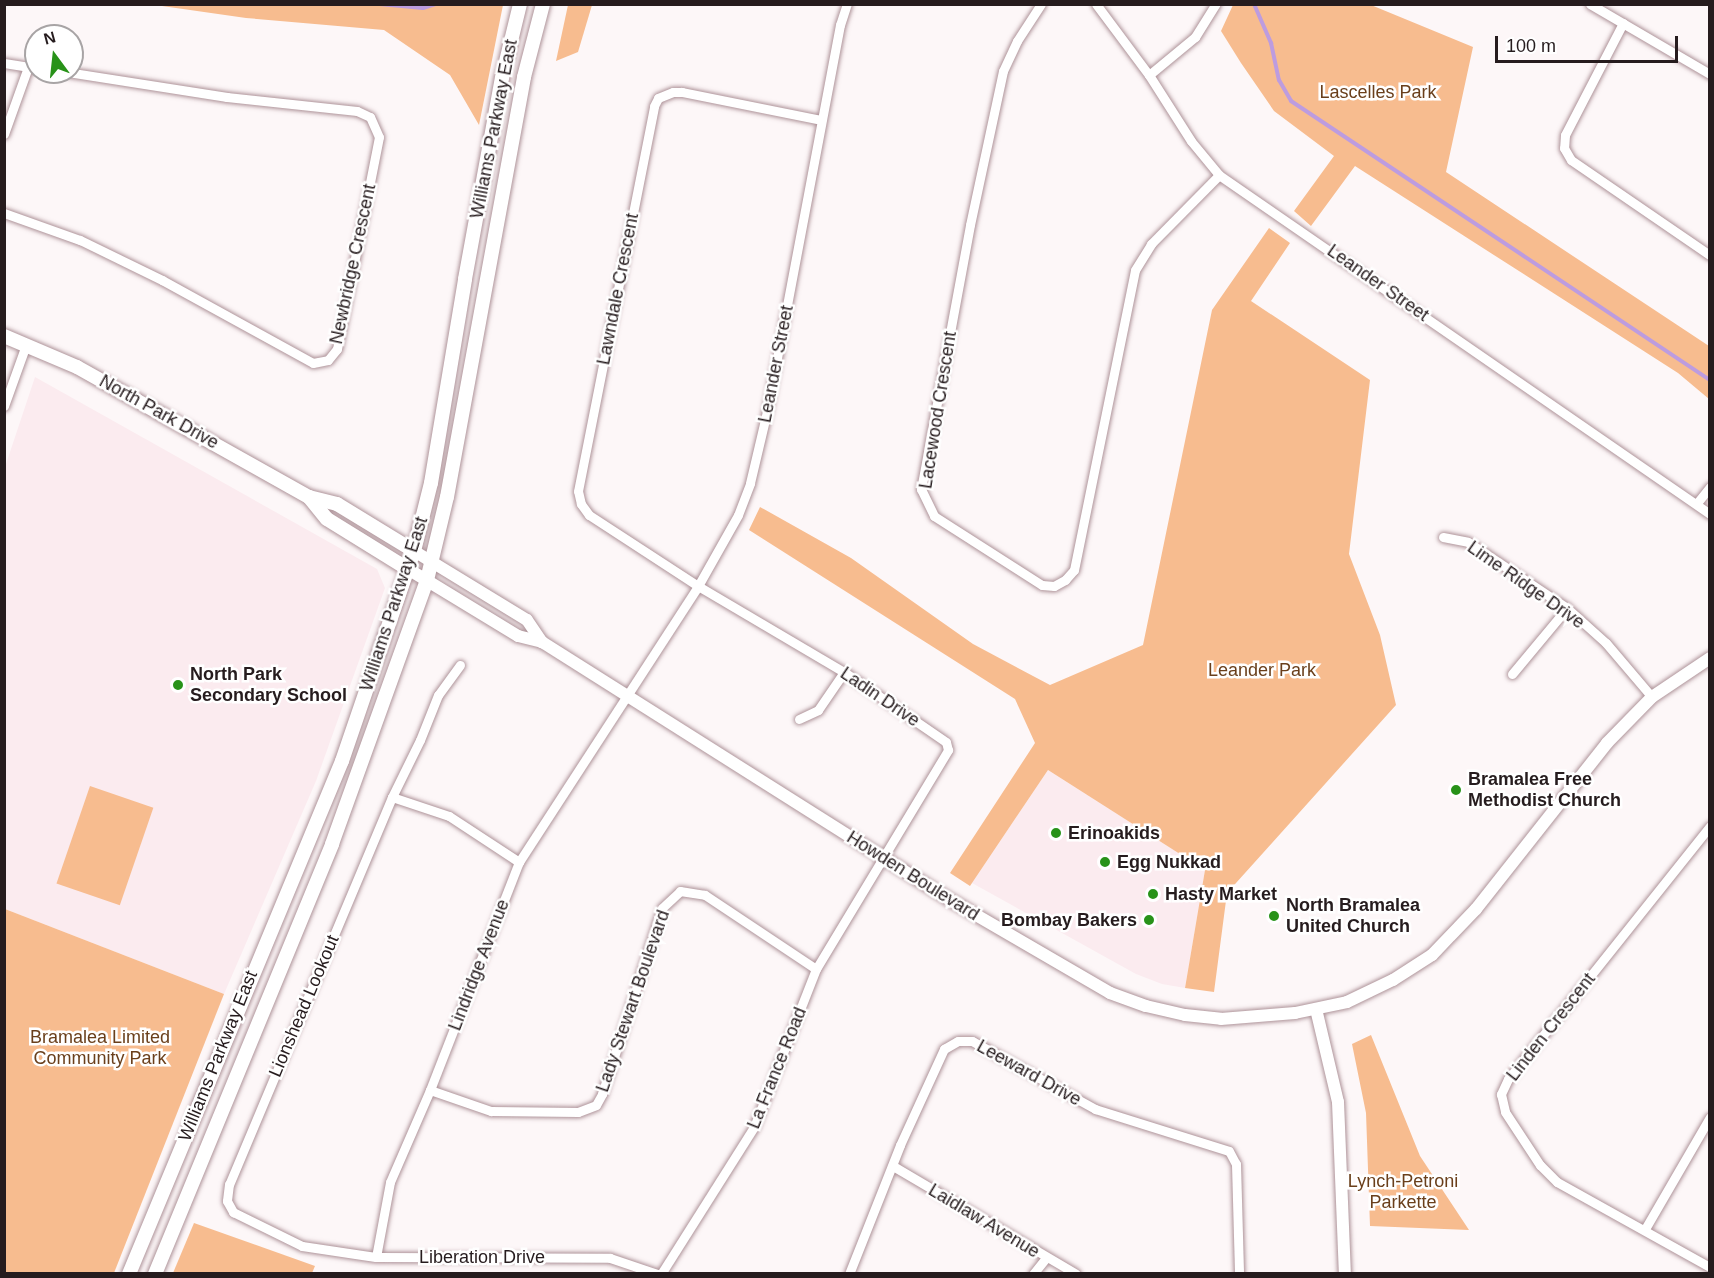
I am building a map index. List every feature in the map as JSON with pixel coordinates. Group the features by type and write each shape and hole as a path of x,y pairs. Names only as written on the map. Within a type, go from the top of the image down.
{"main road":[{"name":"Williams Parkway East","path":"129,1274 342,761 414,551 431,483 502,78 520,4"},
{"name":"Williams Parkway East","path":"155,1274 332,844 427,580 447,497 524,77 543,4"},
{"name":"North Park Drive","path":"4,336 77,367 309,497 337,504 414,551"},
{"name":"North Park Drive","path":"309,497 327,519 408,569"}],"street":[{"name":"Leander Street","path":"626,694 698,586 738,515 750,483 767,411 840,26 847,4"},
{"name":"Lacewood Crescent","path":"1041,4 1017,40 1003,71 970,225 921,489 934,516 1042,585 1054,586 1065,580 1074,570 1135,270 1151,244 1219,175"},
{"name":"Leander Street","path":"1096,4 1149,75 1191,141 1219,175 1710,514"},
{"path":"1149,75 1196,37 1216,4"},
{"path":"1590,4 1710,74"},
{"path":"1623,23 1565,135 1564,148 1570,160 1710,255"},
{"path":"4,63 24,67"},
{"name":"Newbridge Crescent","path":"4,213 100,250 162,280 314,363 328,360 338,349 380,137 370,117 357,111 227,97 84,75"},
{"path":"4,134 25,84"},
{"name":"Lawndale Crescent","path":"698,586 589,515 581,504 578,491 654,106 658,98 673,92 682,92 821,120"},
{"path":"4,406 26,345"},
{"path":"1697,503 1710,487"},
{"name":"Lime Ridge Drive","path":"1443,537 1468,542 1567,608 1606,643 1652,698"},
{"name":"Howden Boulevard","path":"414,551 527,620 542,642"},
{"name":"Howden Boulevard","path":"408,569 518,636 542,642 997,929 1099,987 1146,1006 1185,1015 1221,1019 1248,1018 1316,1009 1347,1002 1393,980 1432,955 1476,909 1606,743 1652,698 1710,658"},
{"name":"Ladin Drive","path":"698,586 844,672 946,742 948,750 882,857"},
{"path":"1512,674 1567,608"},
{"name":"Lionshead Lookout","path":"376,1257 302,1246 233,1212 227,1201 229,1184 392,797 420,740 438,695 460,665"},
{"path":"799,719 818,710 844,672"},
{"name":"Lindridge Avenue","path":"376,1257 390,1182 430,1090 519,862 626,694"},
{"path":"392,797 449,816 519,862"},
{"name":"Linden Crescent","path":"1710,826 1508,1079 1501,1094 1505,1112 1540,1165 1557,1182 1710,1267"},
{"name":"La France Road","path":"659,1274 754,1127 816,969 882,857"},
{"name":"Lady Stewart Boulevard","path":"430,1090 491,1111 578,1113 596,1105 602,1094 662,908 680,891 705,895 816,969"},
{"path":"1316,1009 1338,1102 1345,1274"},
{"name":"Leeward Drive","path":"849,1274 892,1167 944,1049 957,1041 972,1041 1095,1109 1228,1151 1236,1164 1239,1274"},
{"path":"1645,1229 1710,1117"},
{"name":"Laidlaw Avenue","path":"892,1167 1076,1274"},
{"name":"Liberation Drive","path":"376,1257 610,1258 659,1274"},
{"path":"1033,1274 1046,1258"}],"shaded area":[{"name":"North Park Secondary School","path":"35,377 377,569 385,588 316,781 224,994 5,909 5,467"},
{"path":"1048,770 1205,870 1185,988 1162,984 1136,974 972,883"}],"green space":[{"path":"503,4 479,125 450,75 384,30 246,18 155,5"},
{"path":"568,5 592,5 578,52 556,61"},
{"name":"Lascelles Park","path":"1233,5 1371,5 1473,47 1446,172 1709,346 1709,399 1678,373 1355,166 1311,226 1294,211 1334,156 1274,111 1241,63 1221,31"},
{"name":"Leander Park","path":"1269,228 1290,243 1251,301 1370,380 1349,554 1380,635 1396,705 1227,893 1214,992 1185,988 1205,870 1048,770 970,886 950,873 1035,743 1015,699 749,530 760,507 851,558 973,644 1050,685 1143,645 1212,310"},
{"path":"90,786 153,808 120,905 56,883"},
{"name":"Bramalea Limited Community Park","path":"5,909 224,994 114,1273 5,1273"},
{"name":"Lynch-Petroni Parkette","path":"1371,1035 1420,1156 1469,1230 1370,1226 1366,1113 1352,1044"},
{"path":"194,1223 315,1266 312,1273 173,1273"}],"waterway":[{"path":"380,4 423,8 435,4"},
{"path":"1254,4 1271,43 1279,80 1291,101 1710,380"}],"place":[{"name":"North Park Secondary School","path":"178,685"},
{"name":"Bramalea Free Methodist Church","path":"1456,790"},
{"name":"Erinoakids","path":"1056,833"},
{"name":"Egg Nukkad","path":"1105,862"},
{"name":"Hasty Market","path":"1153,894"},
{"name":"North Bramalea United Church","path":"1274,916"},
{"name":"Bombay Bakers","path":"1149,920"}]}
